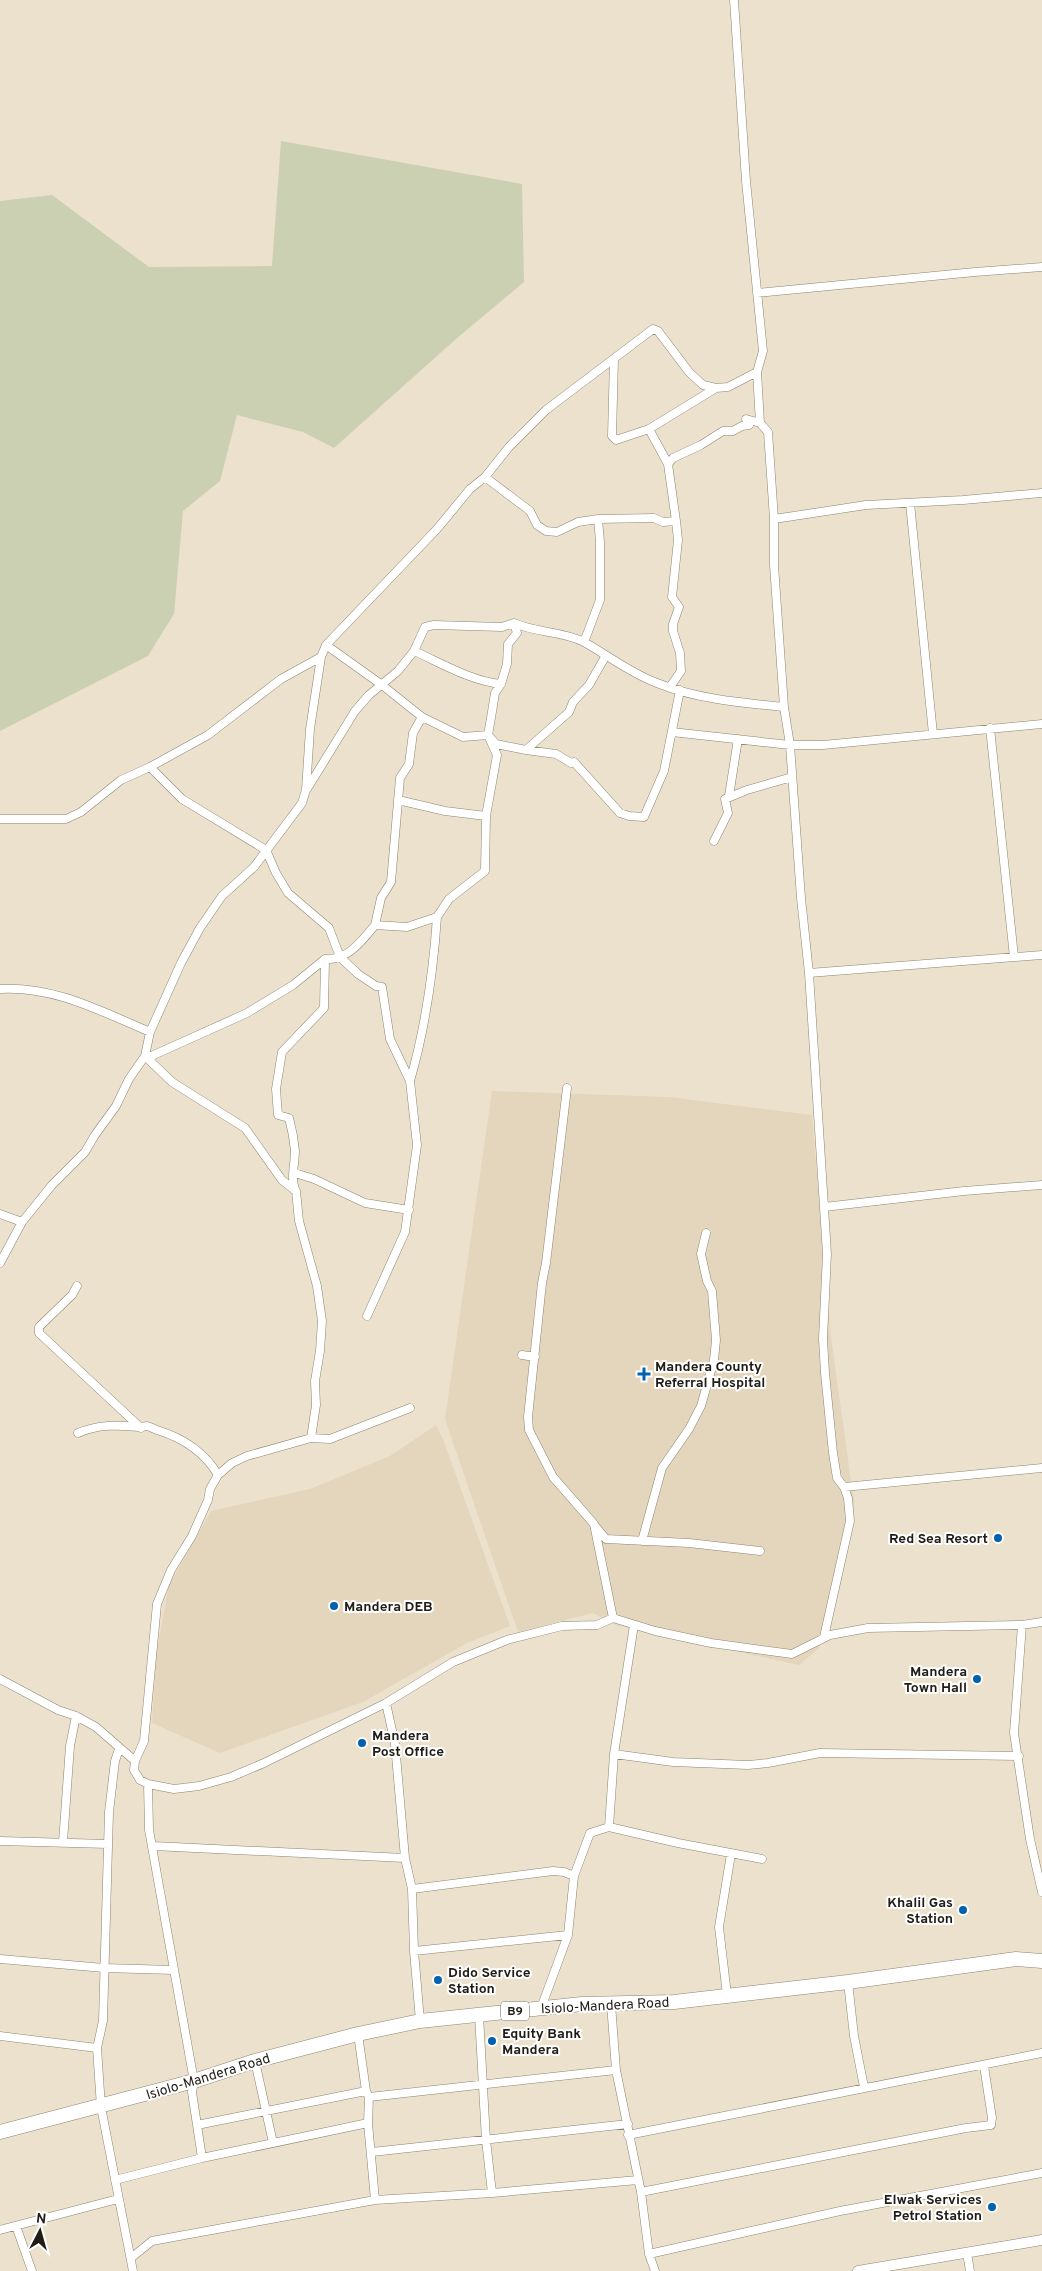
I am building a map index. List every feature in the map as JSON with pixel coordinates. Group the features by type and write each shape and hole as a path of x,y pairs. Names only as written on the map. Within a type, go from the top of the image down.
{"highway":[{"name":"Isiolo-Mandera Road","path":"0,2132 101,2107 194,2081 255,2061 358,2034 420,2021 582,2004 674,2002 848,1982 987,1962 1042,1961"}],"main road":[{"path":"858,2271 967,2253 983,2248 1042,2240"}],"street":[{"path":"734,0 746,181 764,352 757,372 760,423"},
{"path":"758,293 975,272 1042,268"},
{"path":"0,1263 22,1222 52,1184 72,1168 85,1152 116,1106 129,1079 146,1057 150,1032 200,928 222,896 254,867 302,803 306,790 310,728 321,657 326,645 437,529 470,489 485,477 509,447 546,410 653,329 658,331 689,372 703,386 728,387 757,372"},
{"path":"614,359 612,436 616,440 649,429 716,388"},
{"path":"668,464 673,458 701,445 723,431 733,431 742,426 749,425 746,419 760,423 768,432 774,519 774,565 784,707 790,745 800,888 809,973 827,1254 823,1339 825,1373 837,1478 844,1486 848,1498 850,1520 824,1637"},
{"path":"649,429 668,464 678,540 672,597 678,607 673,631 680,652 681,671 670,687"},
{"path":"485,477 530,511 537,525 546,531 557,532 578,522 598,519 654,518 663,522 676,521"},
{"path":"774,519 866,505 1042,493"},
{"path":"910,503 933,734"},
{"path":"584,642 600,600 598,519"},
{"path":"306,790 355,711 398,671 414,651 425,627 444,624 502,627 514,624 526,629 538,630 584,642 605,657 633,672 670,687 723,699 784,707"},
{"path":"410,1081 423,1036 431,992 438,917 449,899 485,871 486,816 497,755 488,735 495,693 501,684 507,664 508,644 517,633 514,624"},
{"path":"326,645 382,685 422,717 463,737 488,735"},
{"path":"414,651 463,673 491,683 501,684"},
{"path":"0,819 66,819 81,812 121,780 150,768 208,735 281,679 321,657"},
{"path":"526,750 569,712 573,702 589,685 605,657"},
{"path":"488,735 496,744 556,754 571,763 574,762 620,812 629,816 644,817 660,782 680,690"},
{"path":"146,1057 248,1013 293,985 325,959 335,960 357,947 375,925 381,898 391,882 400,778 409,764 413,733 422,717"},
{"path":"672,732 790,745 841,744 883,738 1042,724"},
{"path":"990,728 1014,957"},
{"path":"729,796 738,739"},
{"path":"150,768 182,799 266,850 276,873 288,892 329,928 340,957 358,974 376,986 382,987 390,1039 410,1081 417,1145 410,1210 400,1245 367,1316"},
{"path":"714,842 728,813 725,799 729,796 792,777"},
{"path":"398,800 445,811 486,816"},
{"path":"375,925 407,927 438,917"},
{"path":"809,973 1042,955"},
{"path":"312,1438 316,1405 315,1381 322,1321 317,1286 299,1221 296,1191 293,1184 295,1148 292,1130 289,1118 278,1115 276,1089 282,1052 324,1008 325,959"},
{"path":"0,989 21,988 65,996 150,1032"},
{"path":"146,1057 172,1082 245,1128 282,1180 296,1191"},
{"path":"567,1088 549,1243 542,1283 529,1430 552,1477 606,1539 719,1545 760,1551"},
{"path":"294,1173 314,1179 364,1203 410,1210"},
{"path":"824,1207 964,1191 1042,1185"},
{"path":"0,1214 22,1222"},
{"path":"642,1541 662,1468 689,1428 701,1406 709,1384 716,1340 712,1291 707,1281 701,1254 706,1233"},
{"path":"77,1286 72,1295 39,1327 38,1333 141,1428"},
{"path":"522,1355 534,1357"},
{"path":"410,1408 330,1439 312,1438 247,1456 232,1463 218,1475 192,1536 167,1578 157,1604 144,1741 135,1761 134,1770 140,1780 148,1784 174,1789 200,1786 231,1777 264,1763 386,1703 452,1662 490,1646 541,1630 573,1624 596,1625 614,1618 711,1643 786,1654 800,1652 824,1637 849,1630 1022,1625 1042,1622"},
{"path":"78,1433 96,1426 125,1425 141,1428 147,1426 173,1435 190,1444 210,1462 218,1475"},
{"path":"844,1486 1042,1468"},
{"path":"594,1524 614,1618"},
{"path":"609,1827 614,1754 634,1624"},
{"path":"1022,1625 1014,1733 1019,1756 1030,1839 1042,1892"},
{"path":"0,1679 58,1710 76,1716 96,1727 135,1761"},
{"path":"386,1703 396,1744 405,1858 412,1889 414,1951 420,2021"},
{"path":"64,1842 70,1746 76,1716"},
{"path":"119,1749 115,1761 108,1844 103,2021 97,2048 101,2107 134,2271"},
{"path":"614,1754 673,1762 748,1765 836,1753 1019,1756"},
{"path":"148,1784 150,1830 194,2081 192,2092 202,2158"},
{"path":"541,2008 568,1936 574,1876 590,1832 609,1827 762,1859"},
{"path":"0,1841 108,1844"},
{"path":"153,1846 405,1858"},
{"path":"727,1995 720,1927 731,1854"},
{"path":"412,1889 553,1871 564,1872 574,1876"},
{"path":"414,1951 568,1936"},
{"path":"0,1959 104,1968 174,1970"},
{"path":"848,1982 854,2036 864,2088"},
{"path":"611,2004 616,2070 641,2192 649,2254 655,2271"},
{"path":"479,2015 486,2140 492,2193"},
{"path":"358,2034 368,2094 368,2123 375,2200"},
{"path":"0,2036 97,2048"},
{"path":"628,2135 1042,2053"},
{"path":"255,2061 273,2143"},
{"path":"641,2192 966,2128 991,2125 992,2118 984,2066"},
{"path":"196,2125 368,2094 616,2070"},
{"path":"115,2180 202,2158 368,2123"},
{"path":"372,2152 628,2124"},
{"path":"649,2254 840,2211 1042,2173"},
{"path":"131,2258 152,2241 375,2200 492,2193 638,2180"},
{"path":"0,2230 118,2199"},
{"path":"16,2226 32,2271"},
{"path":"967,2253 970,2271"}],"shaded area":[{"name":"Mandera County Referral Hospital","path":"492,1091 669,1097 812,1115 830,1330 854,1503 819,1648 799,1665 615,1625 593,1613 518,1632 445,1419"},
{"name":"Mandera DEB","path":"436,1425 443,1439 510,1626 467,1643 363,1702 220,1753 152,1723 156,1655 169,1585 211,1511 310,1489 390,1456"}],"green space":[{"path":"281,141 522,184 524,282 456,339 334,448 303,432 237,415 220,481 183,511 174,614 148,656 0,731 0,201 52,195 149,267 272,266"}],"place":[{"name":"Mandera County Referral Hospital","path":"644,1374"},
{"name":"Red Sea Resort","path":"998,1538"},
{"name":"Mandera DEB","path":"334,1606"},
{"name":"Mandera Town Hall","path":"977,1679"},
{"name":"Mandera Post Office","path":"362,1743"},
{"name":"Khalil Gas Station","path":"963,1910"},
{"name":"Dido Service Station","path":"438,1980"},
{"name":"Equity Bank Mandera","path":"492,2041"},
{"name":"Elwak Services Petrol Station","path":"992,2207"}]}
